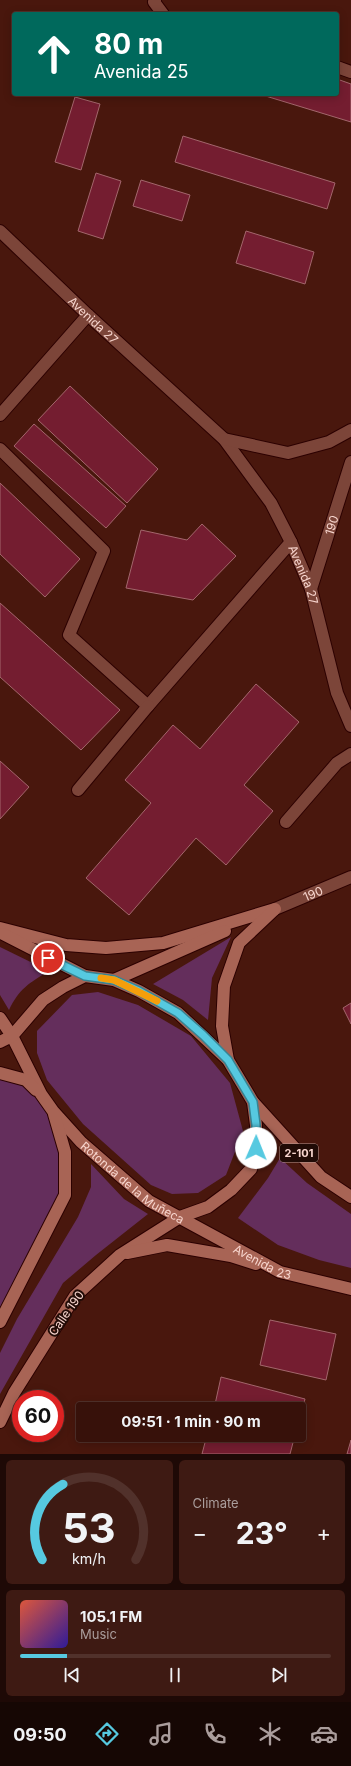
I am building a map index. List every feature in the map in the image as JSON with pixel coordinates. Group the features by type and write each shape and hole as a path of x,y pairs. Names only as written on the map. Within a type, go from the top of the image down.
{"main road":[{"path":"0,928 66,945 106,948 163,943 275,909"},
{"path":"114,980 275,909"},
{"path":"228,1060 222,1026 224,986 239,943 275,909"},
{"path":"0,932 85,976"},
{"path":"0,1042 12,1036 43,1000 63,986 85,976"},
{"name":"Rotonda de la Muñeca","path":"0,1018 12,1036 41,1094 53,1111 81,1142 149,1201 180,1217 208,1207 232,1190 251,1169 256,1148 256,1125 253,1102 228,1060 178,1013 139,991 114,980 85,976"},
{"path":"0,1073 26,1080 41,1094"},
{"name":"2-101","path":"253,1102 321,1177 351,1196"},
{"path":"0,1322 65,1195 65,1152 53,1111"},
{"name":"Calle 190","path":"0,1422 14,1393 75,1296 120,1255 180,1217"},
{"name":"Avenida 23","path":"180,1217 280,1272 351,1289"},
{"path":"120,1255 167,1245 231,1256 280,1272"}],"street":[{"path":"155,0 154,2 161,12"},
{"path":"339,68 351,72"},
{"name":"Avenida 27","path":"0,231 88,315 224,439 271,503 291,542 311,589 337,693 351,726"},
{"path":"0,415 88,315"},
{"name":"Avenida 27","path":"224,439 288,454 329,442 351,430"},
{"path":"0,449 104,551 69,635 148,706"},
{"name":"190","path":"311,589 351,462"},
{"path":"78,790 148,706 291,542"},
{"path":"286,822 337,763 351,754"},
{"name":"190","path":"275,909 351,877"}],"shaded area":[{"path":"231,937 212,978 208,1020 183,1000 153,984"},
{"path":"0,947 49,971 25,987 9,1010 0,995"},
{"path":"98,992 138,1005 191,1036 230,1083 243,1131 226,1175 198,1193 172,1194 151,1185 83,1124 47,1080 37,1053 37,1031 72,995"},
{"path":"0,1073 41,1094 65,1152 65,1195 0,1322"},
{"path":"280,1158 307,1183 351,1214 351,1268 319,1260 278,1245 238,1218 268,1178"},
{"path":"91,1164 124,1199 148,1214 63,1283 0,1394 0,1353 17,1319 78,1217 91,1187"}],"building":[{"path":"339,80 351,84 351,122 266,96 339,96"},
{"path":"75,97 100,104 81,170 55,162"},
{"path":"183,136 335,183 327,209 175,162"},
{"path":"96,173 121,181 103,239 78,231"},
{"path":"141,180 190,195 182,221 133,206"},
{"path":"246,231 314,252 305,284 236,263"},
{"path":"70,386 158,469 127,503 38,420"},
{"path":"34,424 126,506 106,528 14,446"},
{"path":"0,483 80,559 45,597 0,554"},
{"path":"202,524 236,556 193,600 126,588 141,530 187,540"},
{"path":"0,603 120,710 81,750 0,677"},
{"path":"256,684 299,722 244,785 273,811 226,865 196,838 129,915 86,878 151,803 125,780 173,725 200,749"},
{"path":"0,761 29,787 0,819"},
{"path":"351,1003 351,1024 343,1008"},
{"path":"270,1320 336,1334 326,1380 260,1365"},
{"path":"221,1377 305,1399 304,1402 216,1402"},
{"path":"351,1440 351,1454 347,1454"},
{"path":"205,1442 293,1442 290,1454 202,1454"}],"slow traffic":[{"path":"101,978 114,980 157,1001"}],"route":[{"path":"48,958 85,976 114,980 139,991 178,1013 203,1035 228,1060 253,1102 256,1125 256,1148"}]}
